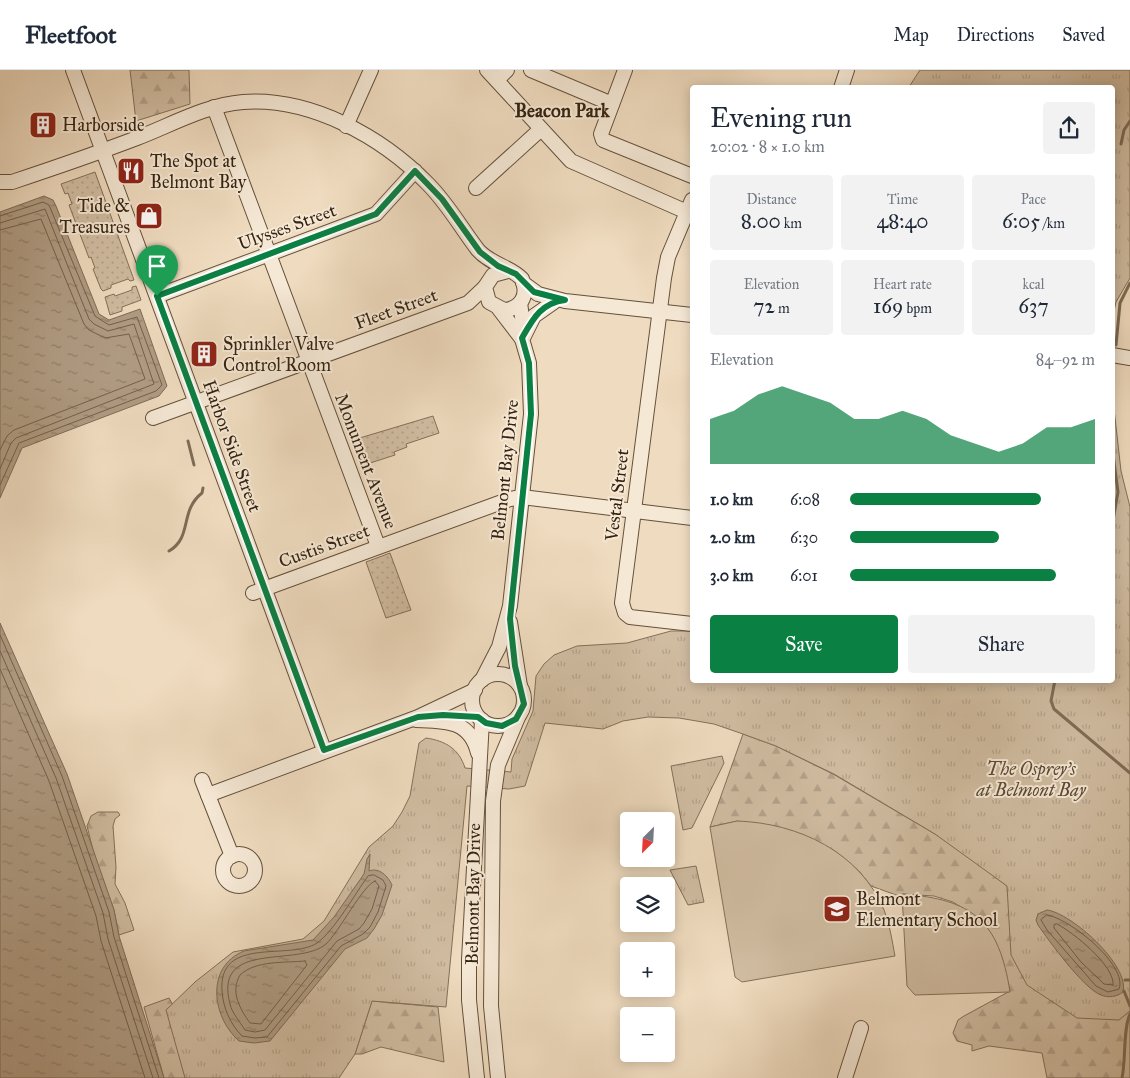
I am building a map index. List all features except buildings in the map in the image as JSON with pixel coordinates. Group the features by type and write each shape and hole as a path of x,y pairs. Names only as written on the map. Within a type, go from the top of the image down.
{"street":[{"name":"Harbor Side Street","path":"73,70 196,402 259,591 324,750"},
{"path":"346,126 371,70"},
{"path":"531,70 612,104"},
{"path":"625,70 601,134 603,140 690,175"},
{"path":"842,85 847,70"},
{"path":"497,73 541,129 577,165 690,206"},
{"name":"Belmont Bay Drive","path":"0,182 12,182 104,151 214,107 242,102 280,103 308,110 346,126 383,146 415,171 442,199 480,252 508,271 516,274 523,283 525,291 521,302 522,338 529,363 532,396 510,606 511,635 524,704 498,765 493,801 492,1006 498,1078"},
{"name":"Monument Avenue","path":"214,107 378,546"},
{"path":"476,188 541,129"},
{"name":"Ulysses Street","path":"157,296 376,214 415,171"},
{"name":"Vestal Street","path":"690,206 668,257 659,312 622,609 630,617 690,624"},
{"name":"Belmont Bay Drive","path":"480,252 486,284 486,295 522,338"},
{"path":"486,284 496,273 508,271"},
{"path":"523,283 538,294 559,301"},
{"name":"Fleet Street","path":"153,418 468,303 486,284"},
{"path":"522,338 534,316 559,301"},
{"path":"496,307 512,309 521,302 559,301 690,315"},
{"name":"Fleet Street","path":"468,303 496,307"},
{"path":"1115,356 1130,358"},
{"path":"522,497 690,518"},
{"name":"Custis Street","path":"259,591 503,501 522,497"},
{"name":"Belmont Bay Drive","path":"476,1078 469,1000 469,960 480,719 472,702 478,685 499,647 510,606"},
{"path":"208,795 324,750 414,718 492,676 502,675 512,679 520,686"},
{"path":"414,718 443,715 480,719 491,725 502,726 512,722 519,716"},
{"path":"414,718 442,720 459,726 474,739 479,763"},
{"path":"202,780 232,856"},
{"path":"845,1078 861,1028"}],"green space":[{"path":"130,70 189,70 190,104 136,121"},
{"path":"920,70 1130,70 1130,278 1115,307 1115,85 910,85"},
{"path":"95,172 134,280 130,281 128,279 111,285 111,288 103,291 69,205 72,204 68,193 65,194 61,184"},
{"path":"136,286 141,300 122,307 122,311 110,315 105,297 114,294 115,296 132,290 132,287"},
{"path":"433,416 439,433 406,444 407,447 394,452 395,455 361,466 353,440"},
{"name":"The Osprey's at Belmont Bay","path":"1115,418 1121,471 1130,507 1130,1011 1119,1020 1077,1018 1027,985 1011,955 1007,886 935,834 834,774 776,746 714,724 679,718 648,717 623,721 603,729 545,723 525,786 509,789 467,786 446,1007 372,1001 355,1054 339,1078 185,1078 166,1010 195,982 233,952 303,939 324,921 369,847 393,826 402,812 410,796 419,743 426,738 446,744 459,756 465,768 511,772 512,759 533,711 536,676 544,664 554,655 577,646 627,643 671,631 690,631 690,683 1115,683"},
{"path":"390,553 411,610 386,618 366,562"},
{"path":"743,734 776,746 833,774 935,834 1007,886 1118,1020 1130,1011 1130,1078 1047,1078 1042,1053 989,1046 972,1051 972,1045 957,1041 953,1033 958,1020 1010,991 981,920 953,902 934,896 902,894 899,896 871,886 859,871 835,851 738,821 710,827"},
{"path":"722,756 724,763 692,828 683,830 671,766"},
{"path":"98,812 118,812 120,815 115,819 113,826 116,867 115,884 125,903 134,930 119,935 114,910 95,858 87,826 91,816"},
{"path":"737,821 760,823 804,835 824,844 843,857 859,872 873,890 884,910 895,956 742,982 735,977 710,827"},
{"path":"696,866 704,902 688,905 670,870"},
{"path":"902,894 947,901 964,908 978,918 990,931 998,947 1010,992 915,995 907,986"},
{"path":"169,998 210,1078 164,1078 144,1007"},
{"path":"372,1001 438,1007 444,1062 381,1047 362,1054 355,1054"}],"water":[{"path":"44,196 53,200 56,206 99,314 109,320 140,309 167,386 159,396 22,448 0,498 0,212"},
{"path":"0,623 67,774 114,910 119,936 164,1078 0,1078"},
{"path":"370,854 369,871 380,871 388,878 392,885 382,915 374,929 367,938 345,949 270,1041 254,1043 239,1041 230,1031 218,1006 218,980 223,968 231,958 244,951 313,940 334,917 364,874"},
{"path":"1047,910 1070,920 1097,942 1117,968 1123,981 1123,992 1112,996 1101,995 1076,974 1038,925 1036,920 1038,914"}],"waterway":[{"path":"1121,144 1124,130 1130,121"},
{"path":"1116,345 1120,303 1130,283"},
{"path":"188,441 194,465"},
{"path":"1115,470 1118,492 1115,509"},
{"path":"169,551 181,539 191,508 195,500 202,493 203,488"},
{"path":"1054,683 1051,701 1054,709 1130,773"},
{"path":"1125,980 1130,980"},
{"path":"1124,991 1130,1006"},
{"path":"1122,1078 1126,1027 1130,1014"}],"place":[{"name":"Harborside","path":"43,125"},
{"name":"The Spot at Belmont Bay","path":"131,171"},
{"name":"Tide & Treasures","path":"149,216"},
{"name":"Sprinkler Valve Control Room","path":"204,354"},
{"name":"Belmont Elementary School","path":"837,909"}],"district":[{"name":"Beacon Park","path":"562,110"}],"route":[{"path":"415,171 442,199 480,252 498,266 519,276 530,290 546,297 565,300 554,302 539,311 534,316 522,338 529,363 532,396 510,606 515,666 524,698 522,710 516,719 507,725 496,726 486,723 478,717 443,715 418,717 324,750 157,296 376,214 415,171"}]}
